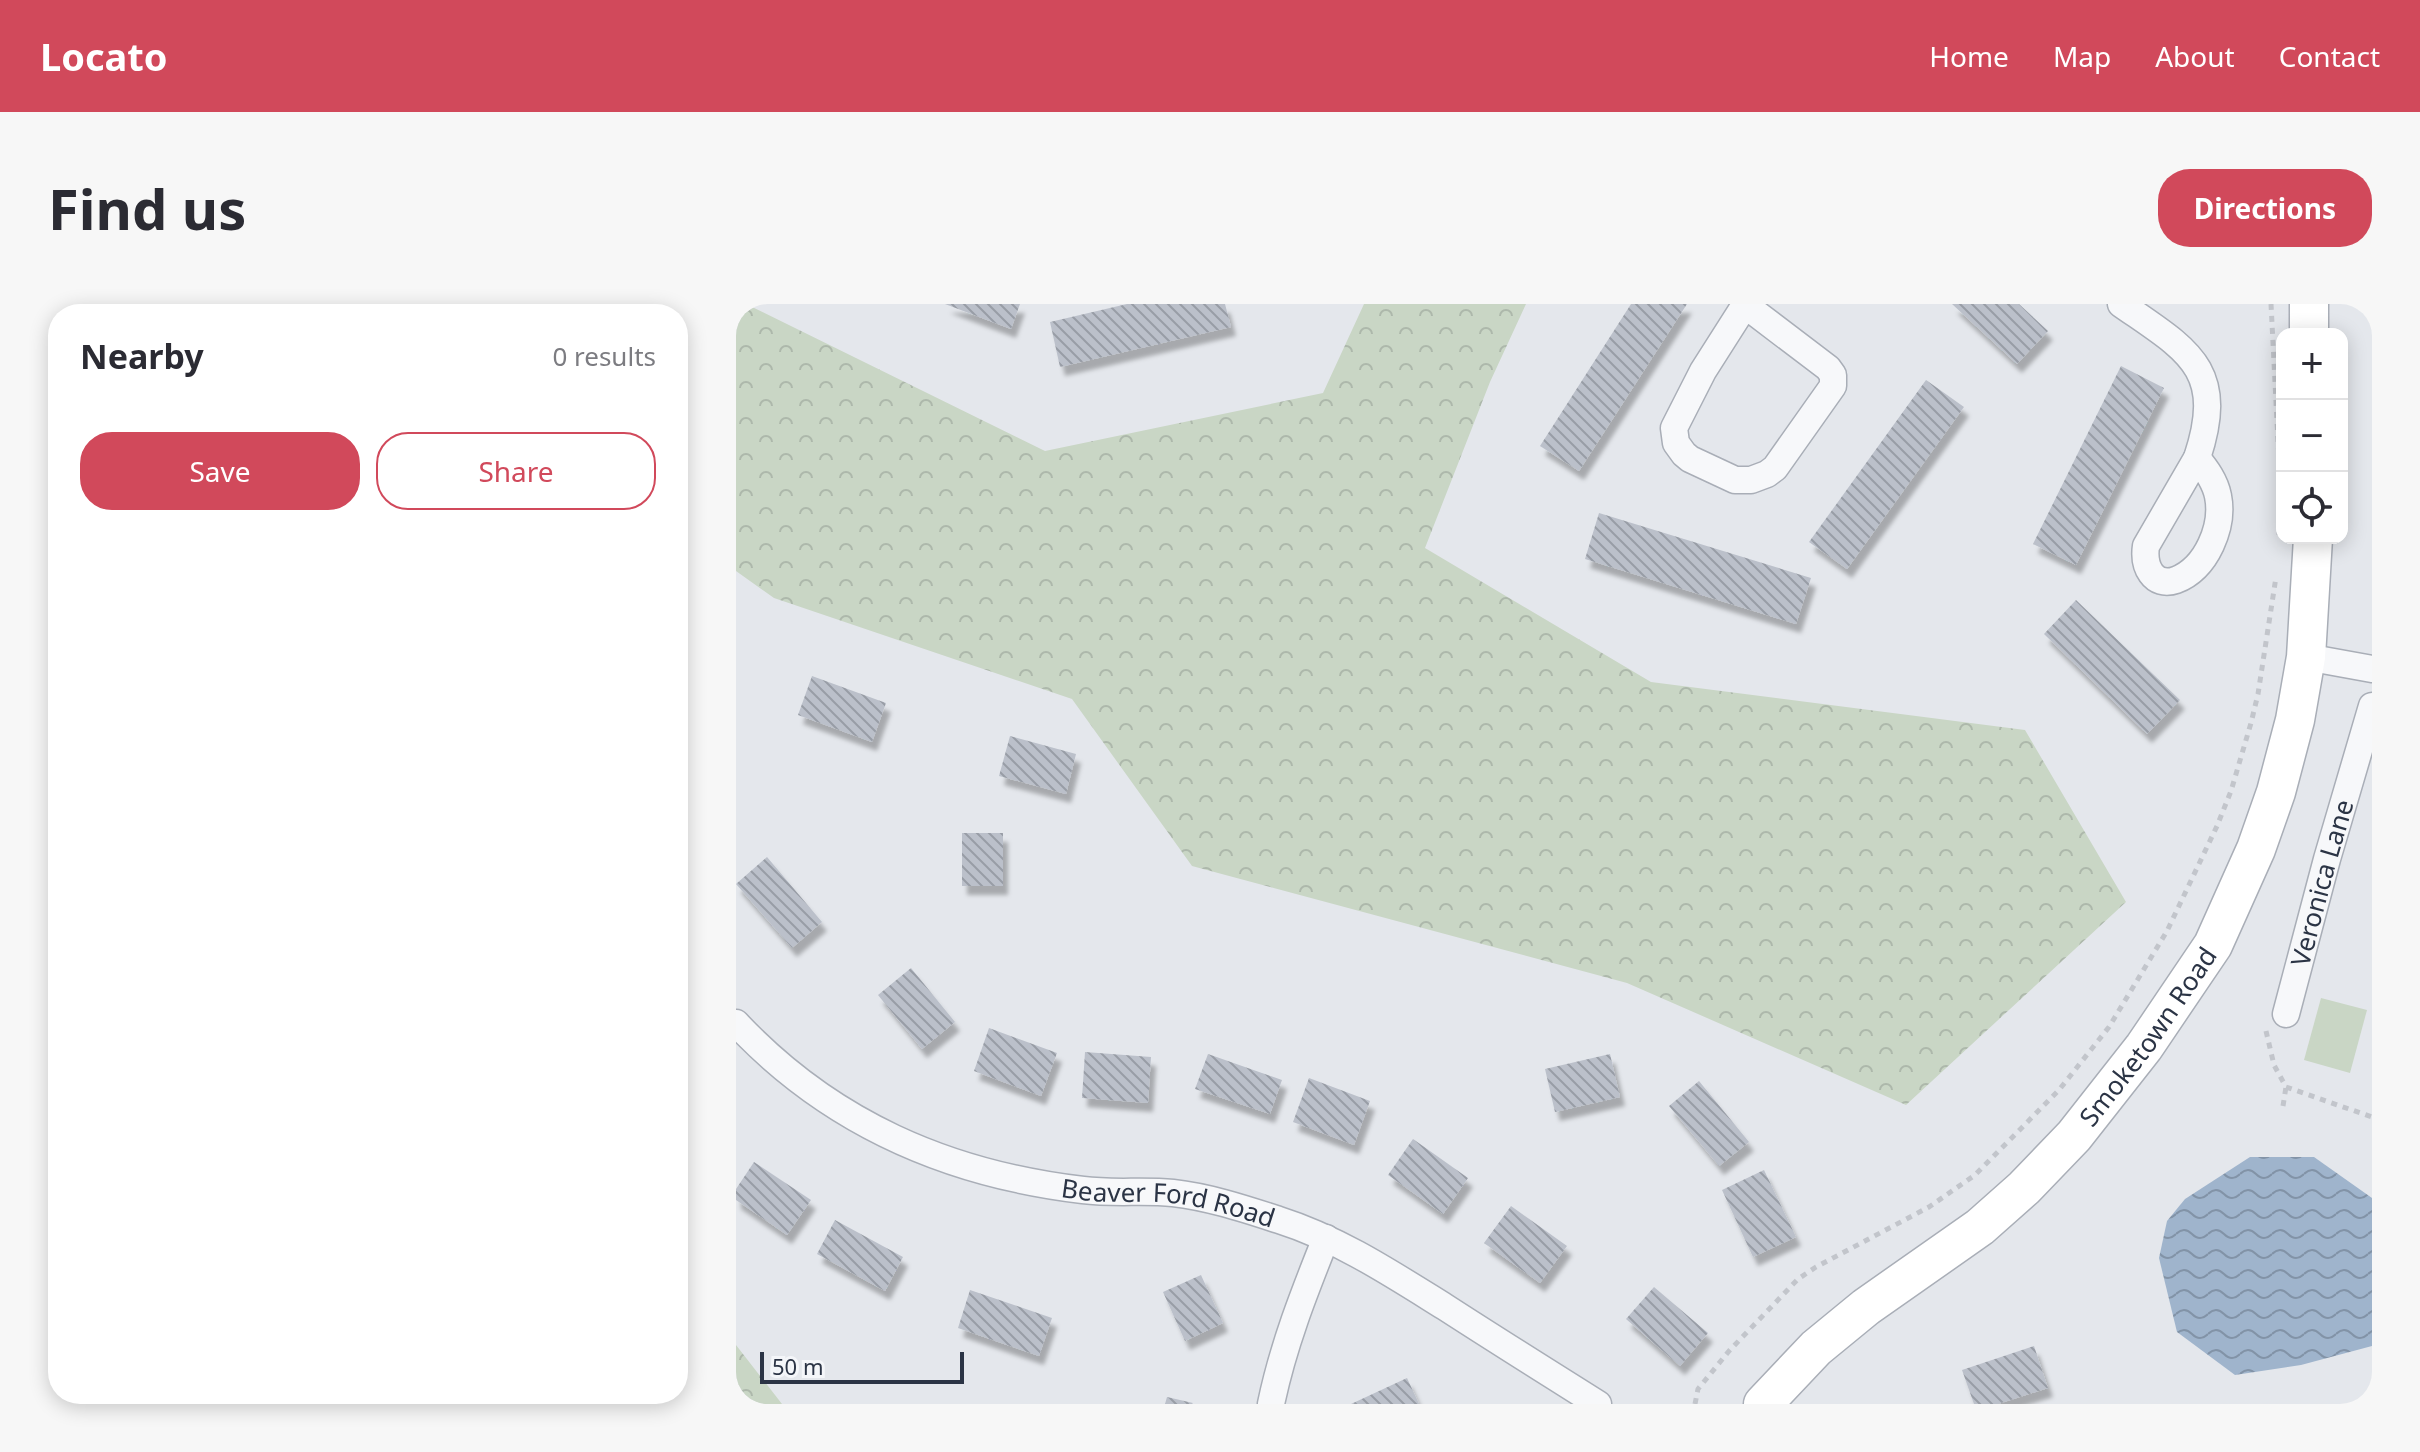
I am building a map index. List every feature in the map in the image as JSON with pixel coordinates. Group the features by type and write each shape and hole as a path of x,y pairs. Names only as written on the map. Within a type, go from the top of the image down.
{"main road":[{"path":"2309,304 2309,328"},
{"name":"Smoketown Road","path":"1763,1404 1816,1348 1866,1307 1980,1227 2024,1188 2074,1136 2144,1047 2213,945 2256,849 2276,792 2295,720 2306,657 2295,544"}],"street":[{"path":"2121,304 2180,345 2193,360 2205,385 2208,409 2197,458"},
{"path":"1745,305 1828,368 1833,375 1833,386 1775,468 1751,480 1735,480 1684,454 1676,443 1674,428 1703,371 1745,305"},
{"path":"2306,657 2372,669"},
{"name":"Veronica Lane","path":"2286,1014 2372,706"},
{"name":"Beaver Ford Road","path":"736,1023 799,1082 846,1114 896,1141 950,1161 1022,1181 1085,1191 1175,1193 1223,1203 1282,1221 1326,1238 1383,1268 1598,1404"},
{"path":"1271,1404 1276,1377 1298,1307 1326,1238"}],"path":[{"path":"2271,304 2281,472"},
{"path":"1695,1404 1698,1389 1738,1341 1790,1287 1816,1267 1917,1213 1975,1175 2059,1090 2109,1027 2167,931 2231,791 2255,709 2276,572"},
{"path":"2283,1106 2286,1087"}],"green space":[{"path":"736,304 746,304 1045,451 1323,393 1364,304 1526,304 1490,382 1425,548 1651,682 2025,730 2126,902 1906,1105 1627,983 1192,866 1072,699 774,598 736,571"},
{"path":"2321,998 2367,1010 2350,1073 2304,1060"},
{"path":"736,1345 782,1404 736,1404"}],"water":[{"path":"2250,1157 2314,1157 2372,1198 2372,1346 2301,1365 2235,1375 2177,1332 2159,1258 2167,1221 2185,1199"}],"building":[{"path":"945,304 1020,304 1011,329"},
{"path":"1127,304 1225,304 1231,327 1060,367 1050,322"},
{"path":"1631,304 1687,304 1579,471 1540,446"},
{"path":"1952,304 2019,304 2048,331 2017,364"},
{"path":"2121,366 2164,388 2076,565 2033,544"},
{"path":"1926,380 1964,407 1847,569 1809,542"},
{"path":"1599,513 1811,578 1796,624 1585,559"},
{"path":"2076,600 2180,700 2147,734 2044,634"},
{"path":"812,676 886,703 872,742 798,715"},
{"path":"1010,736 1076,754 1066,794 999,776"},
{"path":"962,833 1003,833 1003,886 962,886"},
{"path":"767,857 822,922 792,948 736,884"},
{"path":"911,968 955,1022 922,1049 878,995"},
{"path":"989,1028 1057,1053 1041,1096 974,1071"},
{"path":"1085,1052 1151,1057 1148,1103 1082,1098"},
{"path":"1208,1054 1282,1080 1270,1114 1195,1089"},
{"path":"1610,1054 1620,1097 1555,1112 1545,1069"},
{"path":"1309,1078 1370,1101 1354,1145 1293,1122"},
{"path":"1699,1081 1749,1142 1719,1166 1669,1106"},
{"path":"1413,1139 1468,1178 1443,1214 1388,1175"},
{"path":"754,1162 811,1200 787,1235 736,1200 736,1189"},
{"path":"1764,1170 1796,1237 1753,1257 1722,1190"},
{"path":"1511,1206 1567,1246 1540,1283 1484,1243"},
{"path":"835,1220 903,1257 885,1291 817,1254"},
{"path":"1201,1275 1223,1323 1185,1341 1163,1292"},
{"path":"1654,1287 1708,1333 1680,1366 1626,1319"},
{"path":"970,1290 1052,1318 1039,1356 958,1328"},
{"path":"2034,1346 2048,1388 1998,1404 1974,1404 1962,1370"},
{"path":"1407,1378 1419,1404 1351,1404"},
{"path":"1167,1397 1193,1403 1165,1404"}]}
